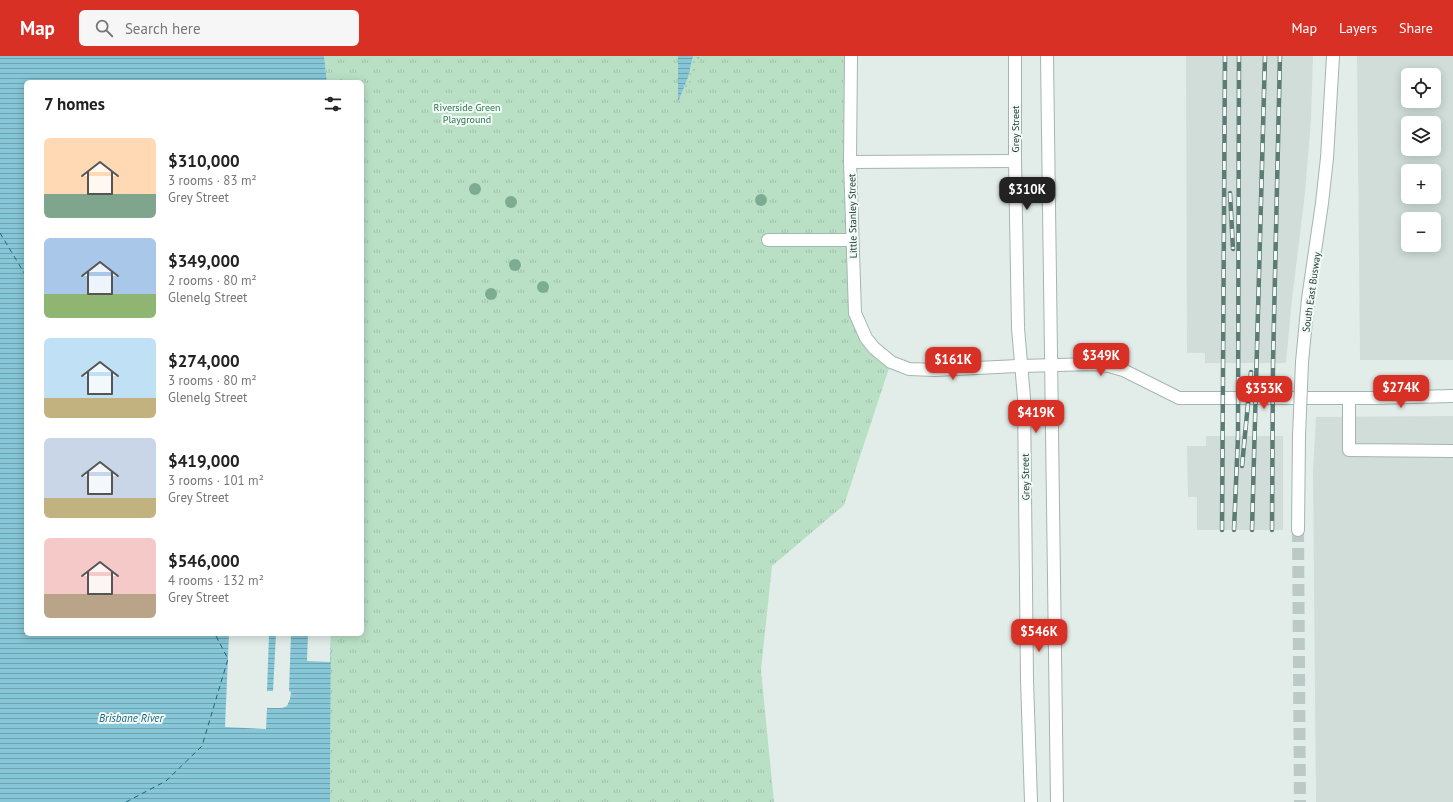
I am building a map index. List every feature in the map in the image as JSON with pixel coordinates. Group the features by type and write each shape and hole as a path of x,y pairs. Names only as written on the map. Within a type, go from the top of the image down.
{"street":[{"name":"Little Stanley Street","path":"851,56 850,162 855,313 866,338 878,352 891,362 909,368 935,370 1020,366"},
{"name":"Grey Street","path":"1015,56 1018,328 1020,366 1024,398 1027,679 1031,802"},
{"path":"1047,56 1057,802"},
{"name":"South East Busway","path":"1298,530 1299,436 1302,362 1308,299 1322,203 1333,56"},
{"path":"850,162 1015,161"},
{"path":"768,240 852,240"},
{"path":"1020,366 1095,364 1108,366 1123,370 1179,398 1349,398 1453,396"},
{"path":"1349,398 1350,450 1453,451"}],"shaded area":[{"path":"1186,56 1313,56 1311,119 1305,193 1286,363 1205,363 1205,353 1187,353"},
{"path":"1357,56 1453,56 1453,360 1360,360"},
{"path":"1453,416 1453,802 1316,802 1313,471 1316,417"},
{"path":"1206,436 1283,436 1283,530 1197,530 1197,497 1188,497 1187,446 1206,446"}],"green space":[{"name":"Riverside Green Playground","path":"324,56 851,56 855,313 891,362 844,505 772,566 761,670 774,802 330,802 331,636 364,636 364,80 327,80"},
{"path":"693,56 701,56 687,89 684,89 691,70"}],"water":[{"name":"Brisbane River","path":"0,56 324,56 327,80 24,80 24,636 331,636 330,802 0,802"},
{"path":"678,56 693,56 688,77 678,102"}],"pier":[{"path":"229,636 269,636 267,691 273,691 276,636 291,636 289,691 291,692 287,706 282,708 267,708 266,729 225,727"},
{"path":"308,636 331,636 330,662 307,661"}],"ferry route":[{"path":"0,233 24,273"},
{"path":"126,802 166,781 202,746 228,659 216,636"}],"tunnel":[{"path":"1298,530 1300,802"}],"railway":[{"path":"1222,530 1225,56"},
{"path":"1234,530 1238,436 1239,56"},
{"path":"1252,530 1265,56"},
{"path":"1272,530 1273,363 1280,56"},
{"path":"1230,193 1233,249"},
{"path":"1242,466 1251,372"}]}
